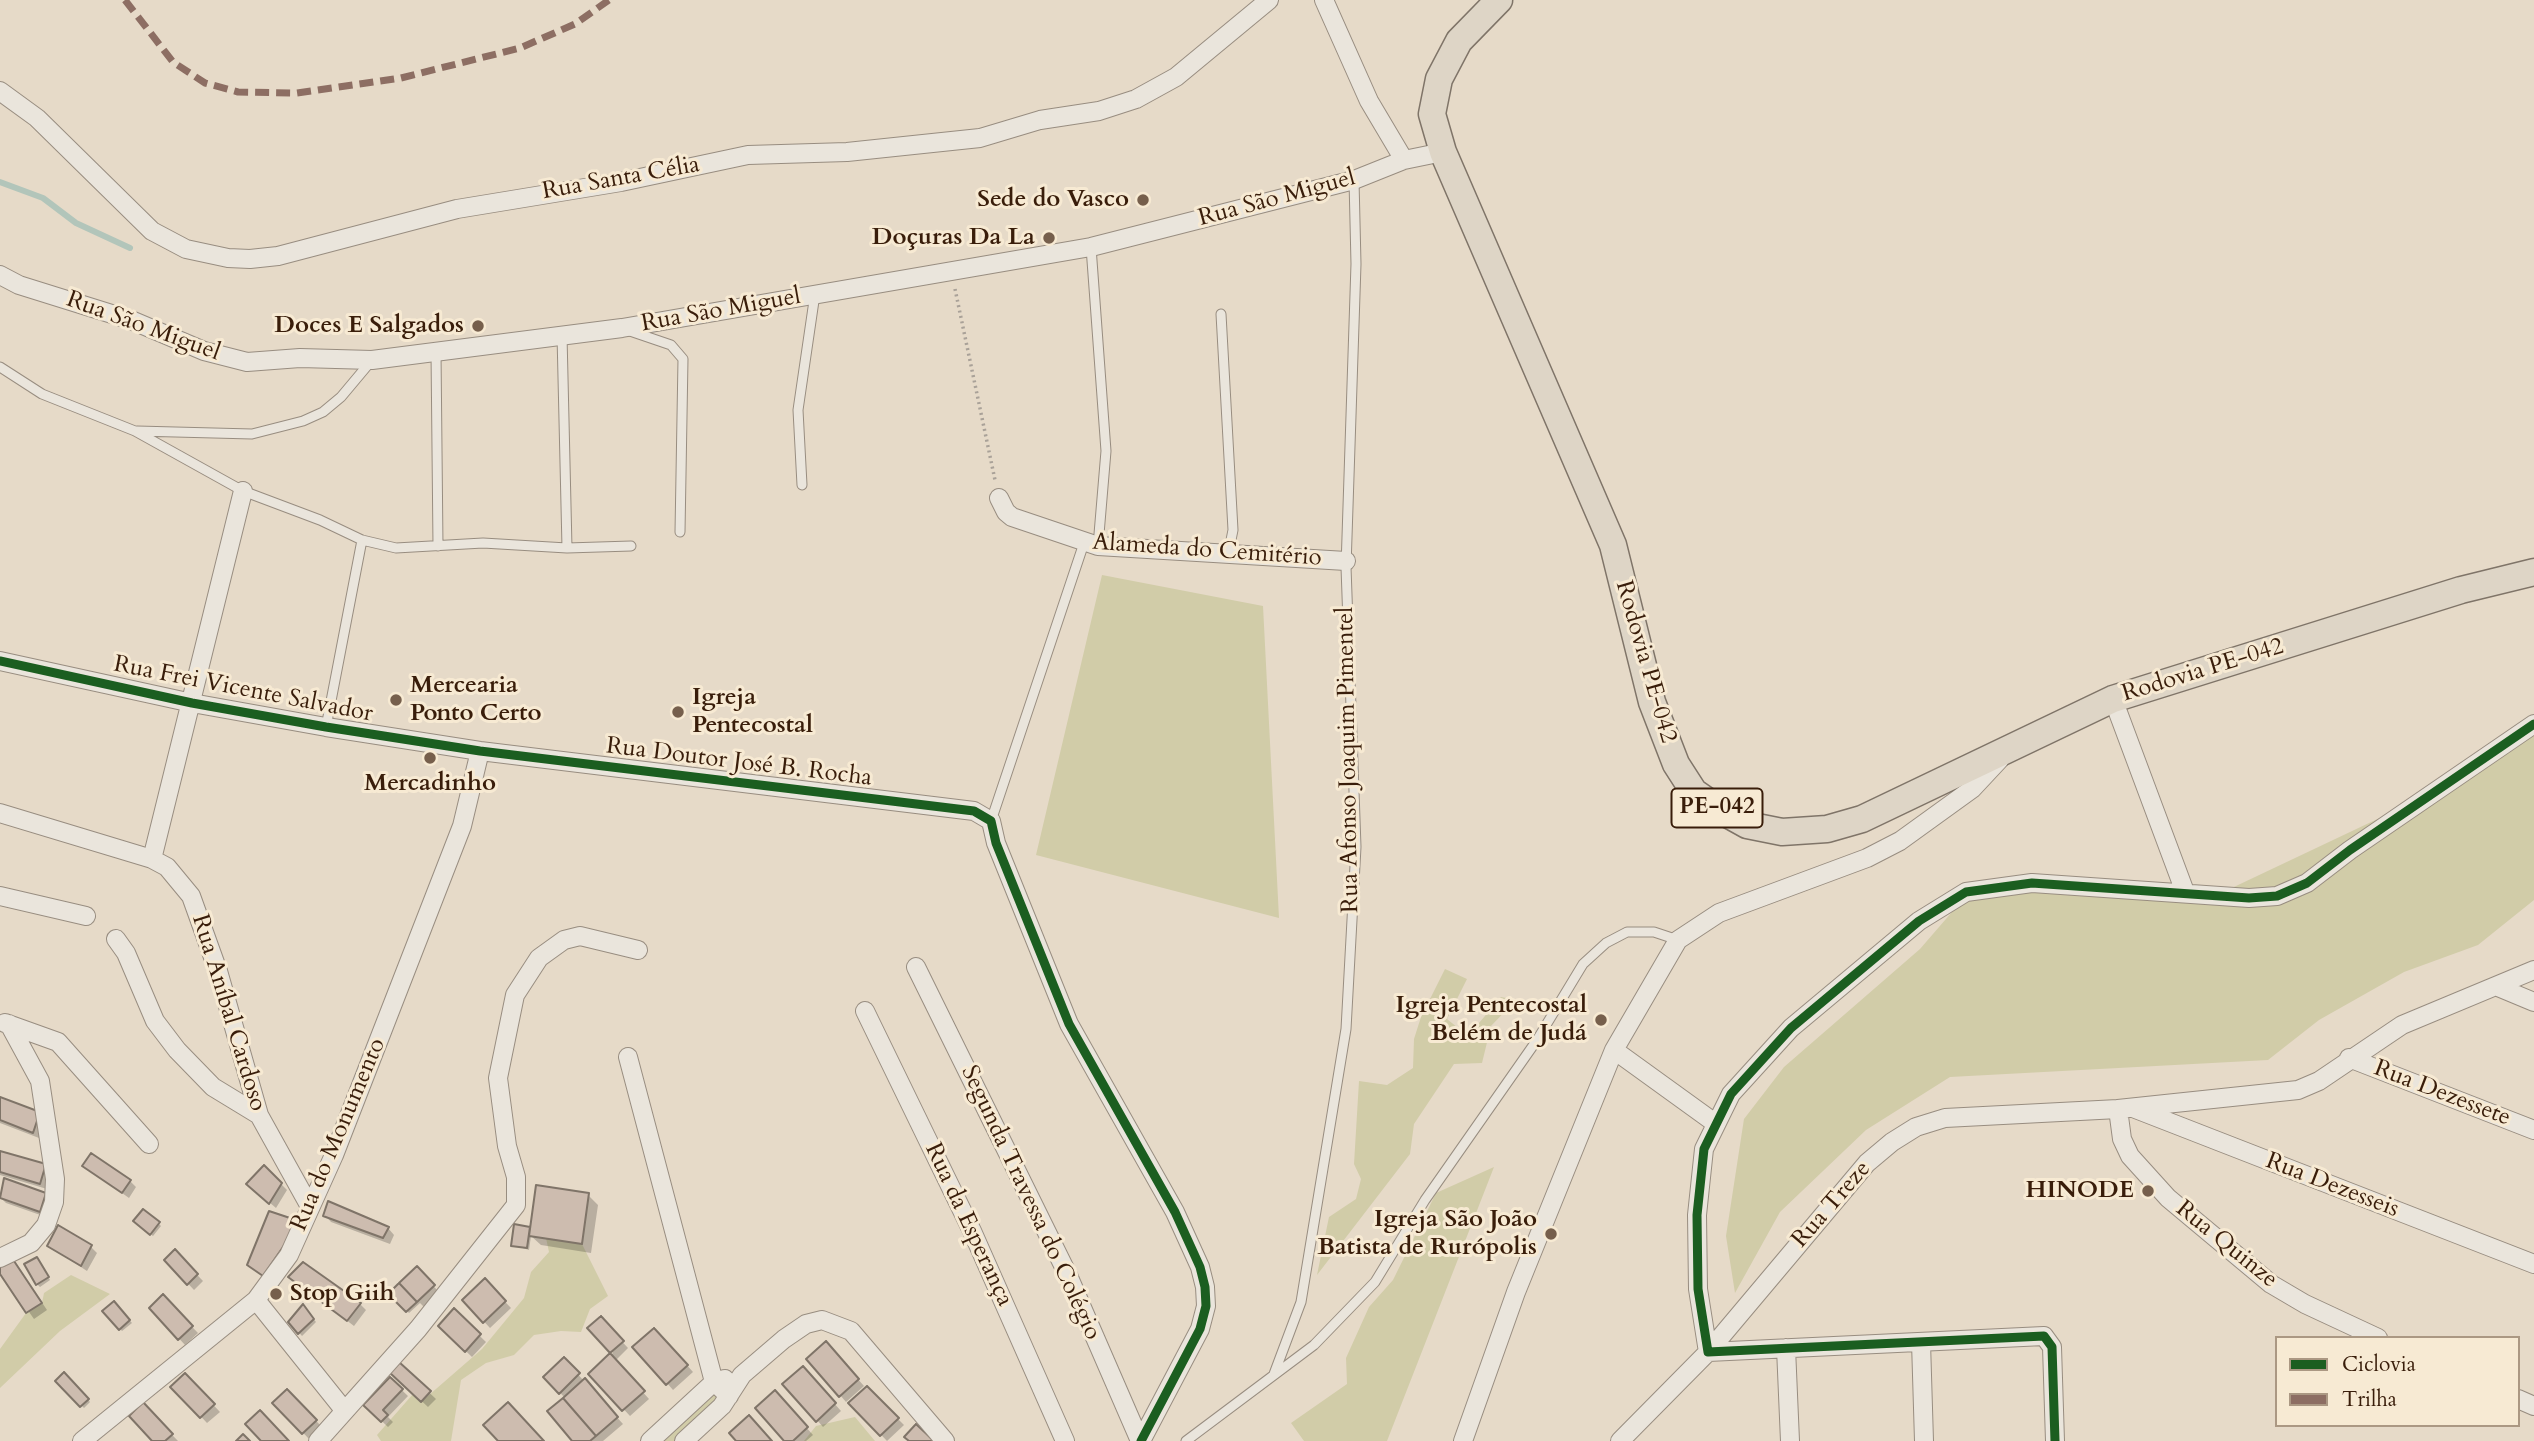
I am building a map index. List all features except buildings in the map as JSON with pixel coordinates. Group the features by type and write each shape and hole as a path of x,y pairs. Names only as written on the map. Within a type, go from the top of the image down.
{"main road":[{"name":"Rodovia PE-042","path":"1490,7 1459,41 1439,79 1432,114 1443,152 1612,545 1652,702 1676,764 1694,792 1747,825 1782,832 1827,829 1862,819 2113,699 2461,590 2534,572"}],"street":[{"name":"Rua Santa Célia","path":"0,91 37,118 152,231 186,249 228,258 250,259 278,256 457,209 621,182 748,155 847,152 980,138 1040,120 1100,111 1136,99 1176,77 1269,0"},
{"path":"1324,0 1369,101 1404,160"},
{"name":"Rua São Miguel","path":"0,275 19,285 131,320 204,351 247,362 300,359 372,360 622,328 1091,247 1354,180 1404,160 1443,152"},
{"path":"152,859 243,491"},
{"name":"Alameda do Cemitério","path":"999,498 1006,512 1012,517 1091,545 1346,561"},
{"name":"Rua Frei Vicente Salvador","path":"0,661 192,703 480,751"},
{"path":"2113,699 2185,892"},
{"path":"2055,1441 2052,1347 2044,1336 1709,1352 1698,1289 1698,1215 1704,1149 1715,1123 1746,1075 1791,1028 1919,921 1966,892 2032,883 2249,898 2277,896 2307,883 2350,850 2534,723"},
{"name":"Rua Doutor José B. Rocha","path":"480,751 974,811 991,821"},
{"name":"Rua do Monumento","path":"82,1441 257,1300 289,1255 309,1205 334,1155 462,826 480,751"},
{"path":"1463,1441 1516,1292 1614,1050 1678,940 1719,914 1867,858 1900,841 1972,789 2007,751"},
{"name":"Rua Aníbal Cardoso","path":"0,813 152,859 167,867 191,896 218,971 258,1115 309,1205"},
{"path":"991,821 996,843 1069,1024 1175,1212 1200,1267 1205,1287 1206,1307 1200,1329 1141,1441"},
{"path":"0,896 86,916"},
{"path":"318,1441 418,1329 516,1205 516,1177 507,1146 498,1078 515,995 539,958 564,940 580,936 638,950"},
{"path":"116,939 126,953 155,1021 177,1050 213,1087 258,1115"},
{"name":"Segunda Travessa do Colégio","path":"916,967 1067,1273 1141,1441"},
{"name":"Rua Treze","path":"1620,1441 1709,1352 1867,1163 1892,1142 1916,1127 1945,1118 2124,1108 2298,1090 2319,1081 2349,1058 2402,1025 2534,970"},
{"path":"2498,987 2534,1002"},
{"name":"Rua da Esperança","path":"865,1012 972,1231 1027,1349 1065,1441"},
{"path":"5,1023 58,1042 149,1144"},
{"path":"0,1258 31,1243 46,1225 54,1202 55,1179 40,1081 5,1023"},
{"path":"1614,1050 1715,1123"},
{"path":"628,1057 714,1382 729,1396"},
{"name":"Rua Dezessete","path":"2349,1058 2534,1130"},
{"name":"Rua Dezesseis","path":"2124,1108 2534,1264"},
{"name":"Rua Quinze","path":"2124,1108 2122,1139 2130,1156 2168,1198 2271,1284 2305,1304 2374,1336"},
{"path":"257,1300 344,1410"},
{"path":"684,1441 729,1396 742,1375 806,1324 822,1320 851,1331 945,1441"},
{"path":"1921,1342 1924,1441"},
{"path":"1786,1348 1790,1441"},
{"path":"650,1441 714,1382 742,1375"}],"lane":[{"name":"Rua Afonso Joaquim Pimentel","path":"1274,1374 1301,1302 1346,1028 1356,848 1346,561 1356,264 1354,180"},
{"path":"991,821 1091,545 1106,451 1091,247"},
{"path":"802,485 798,410 815,295"},
{"path":"1221,314 1233,530 1228,555"},
{"path":"622,328 670,345 683,359 680,532"},
{"path":"562,335 567,548"},
{"path":"436,350 438,546"},
{"path":"135,431 252,434 303,421 323,412 341,397 372,360"},
{"path":"0,368 43,394 135,431 243,491 320,520 362,540 396,548 482,544 567,548 631,546"},
{"path":"326,727 362,540"},
{"path":"1186,1441 1314,1345 1374,1282 1425,1200 1538,1040 1583,964 1606,943 1627,932 1654,932 1678,940"}],"path":[{"path":"952,273 999,498"}],"shaded area":[{"path":"1102,575 1263,606 1279,918 1036,855"},
{"path":"2534,726 2534,900 2478,945 2404,972 2319,1020 2268,1060 1950,1077 1866,1130 1780,1212 1735,1293 1726,1236 1744,1119 1784,1067 1920,949 1971,890 2217,895 2483,769"},
{"path":"1445,969 1467,979 1447,1019 1468,1036 1501,997 1516,1000 1491,1026 1482,1063 1454,1064 1414,1124 1410,1154 1317,1275 1329,1217 1356,1199 1361,1179 1354,1164 1359,1081 1387,1085 1413,1068 1414,1039 1421,1017"},
{"path":"1494,1167 1387,1441 1304,1441 1291,1423 1347,1384 1346,1358 1369,1307 1393,1280 1436,1193"},
{"path":"546,1238 582,1244 608,1296 590,1309 581,1332 561,1331 534,1335 514,1355 486,1363 461,1380 451,1441 381,1441 377,1435 413,1394 421,1402 482,1349 524,1298 531,1272 549,1252"},
{"path":"71,1275 110,1294 60,1331 0,1388 0,1349 26,1313 42,1303 44,1293"},
{"path":"723,1392 681,1441 656,1441 702,1399"},
{"path":"855,1417 875,1441 804,1441 816,1426"}],"waterway":[{"path":"0,182 43,198 76,223 130,248"}],"marked path":[{"path":"125,0 173,62 205,83 238,92 297,93 401,78 520,48 575,24 609,0"}],"cycle path":[{"path":"0,661 192,703 326,727 480,751 974,811 991,821 996,843 1069,1024 1175,1212 1200,1267 1205,1287 1206,1306 1200,1329 1141,1441"},
{"path":"2055,1441 2052,1347 2044,1336 1708,1352 1698,1289 1697,1215 1704,1149 1731,1094 1791,1028 1919,921 1966,892 2032,883 2249,898 2277,896 2307,883 2350,850 2534,724"}],"place":[{"name":"Sede do Vasco","path":"1143,200"},
{"name":"Doçuras Da La","path":"1049,238"},
{"name":"Doces E Salgados","path":"478,326"},
{"name":"Mercearia Ponto Certo","path":"396,700"},
{"name":"Igreja Pentecostal","path":"678,712"},
{"name":"Mercadinho","path":"430,758"},
{"name":"Igreja Pentecostal Belém de Judá","path":"1601,1020"},
{"name":"HINODE","path":"2148,1191"},
{"name":"Igreja São João Batista de Rurópolis","path":"1551,1234"},
{"name":"Stop Giih","path":"276,1294"}]}
